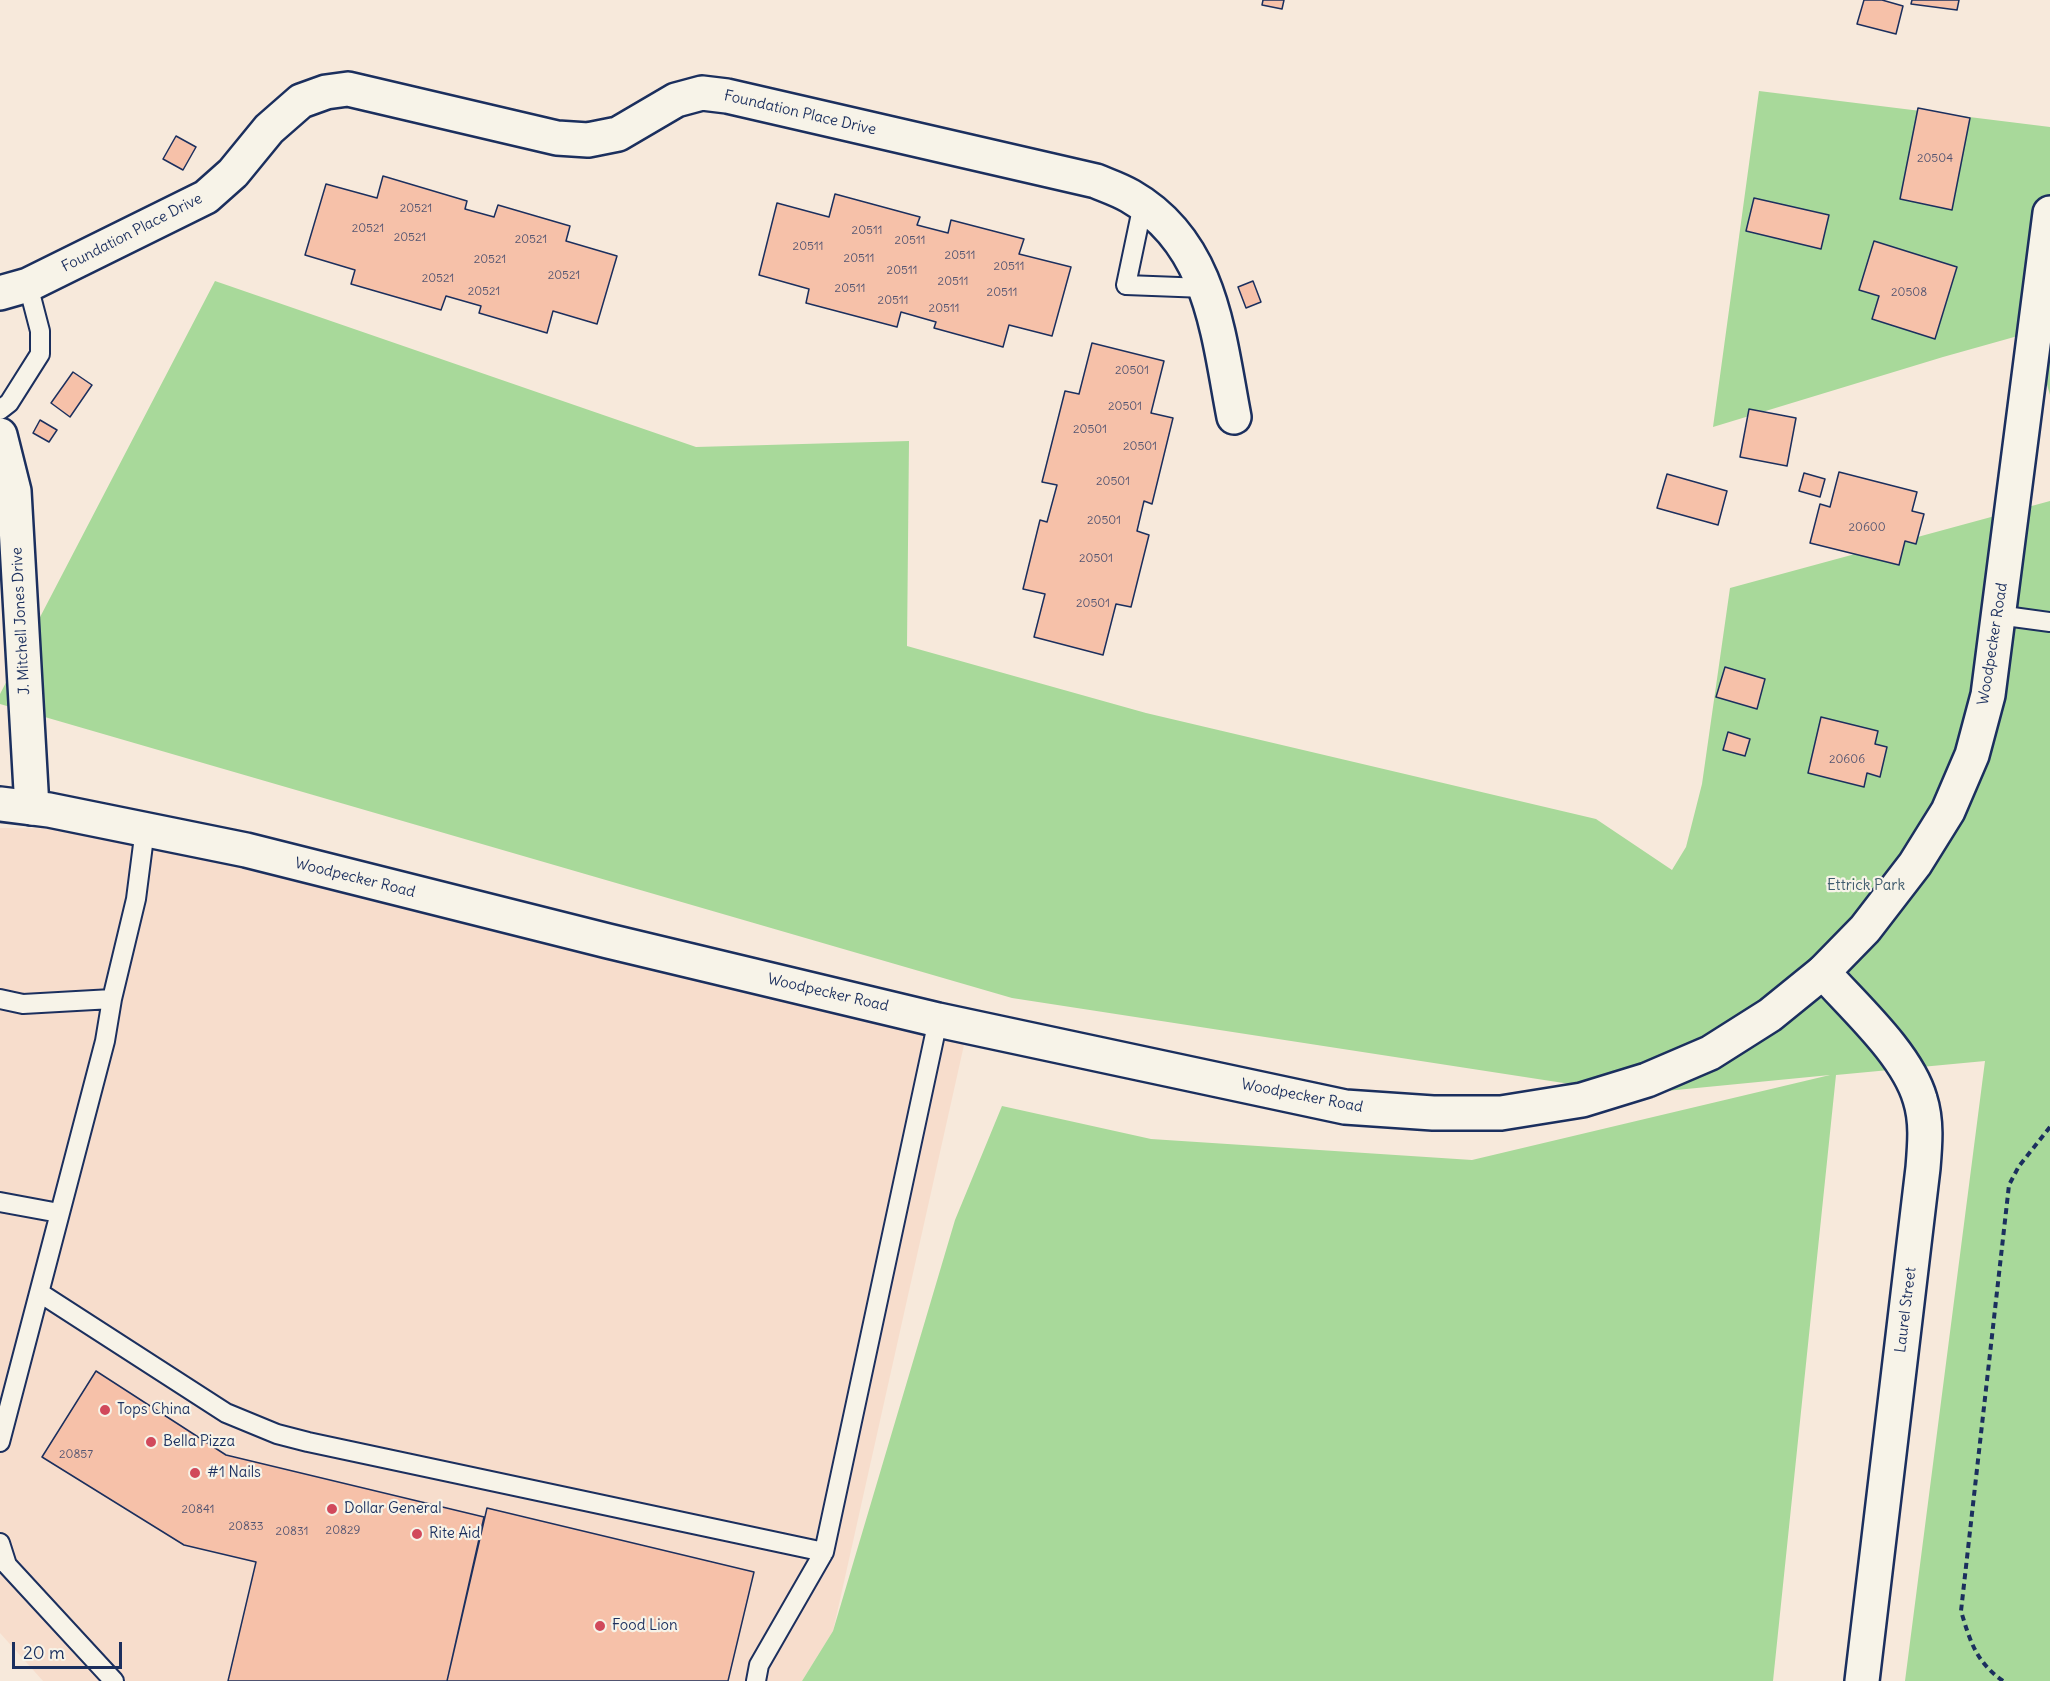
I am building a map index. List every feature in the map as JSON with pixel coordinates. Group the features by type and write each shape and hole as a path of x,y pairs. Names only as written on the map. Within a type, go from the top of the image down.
{"main road":[{"name":"Foundation Place Drive","path":"14,289 206,196 233,173 269,129 300,101 326,92 348,89 556,138 588,140 618,134 676,100 702,93 727,96 1096,181 1129,195 1156,213 1177,234 1199,271 1213,307 1234,417"},
{"name":"Woodpecker Road","path":"16,806 246,850 608,941 938,1020 1345,1107 1433,1113 1502,1113 1582,1100 1647,1080 1710,1053 1770,1015 1823,972 1865,929 1908,874 1947,812 1972,755 1985,705 2050,213"},
{"name":"J. Mitchell Jones Drive","path":"0,435 14,491 16,806"},
{"name":"Laurel Street","path":"1823,972 1902,1060 1920,1098 1926,1133 1862,1681"}],"lane":[{"path":"1143,204 1126,285 1206,288"},
{"path":"0,410 9,403 40,354 40,331 14,289"},
{"path":"1998,615 2050,622"},
{"path":"0,1442 105,1041 112,999 136,899 145,829"},
{"path":"0,999 23,1004 112,999"},
{"path":"756,1681 759,1665 824,1552 938,1020"},
{"path":"0,1202 59,1213"},
{"path":"40,1293 226,1413 277,1434 824,1552"},
{"path":"0,1543 7,1565 114,1681"}],"path":[{"path":"2003,1681 1992,1674 1973,1649 1961,1611 2009,1185 2019,1166 2050,1127"}],"shaded area":[{"path":"0,828 145,829 968,1027 833,1631 802,1681 43,1681 0,1633"}],"green space":[{"path":"1759,91 2050,127 2050,395 2032,332 1713,427"},
{"name":"Ettrick Park","path":"215,281 696,447 909,441 907,646 1146,713 1596,819 1672,870 1686,847 1702,784 1730,588 2050,501 2050,1681 1905,1681 1985,1061 1836,1075 1773,1681 802,1681 833,1631 955,1220 1002,1106 1151,1139 1472,1160 1830,1075 1635,1094 1012,998 0,704 0,694"}],"building":[{"path":"1263,0 1284,0 1282,9 1262,5"},
{"path":"1864,0 1882,0 1903,6 1896,34 1857,24"},
{"path":"1912,0 1959,0 1957,10 1911,4"},
{"path":"1918,108 1970,118 1952,210 1900,199"},
{"path":"176,136 196,147 183,170 163,159"},
{"path":"383,176 467,201 465,209 494,217 498,205 570,226 566,241 617,256 597,324 553,311 547,333 479,313 481,306 446,296 441,310 351,284 355,270 305,255 326,184 377,198"},
{"path":"835,194 920,217 917,225 948,233 951,220 1024,239 1019,254 1071,267 1052,336 1009,325 1003,347 934,328 936,322 901,312 897,327 806,303 809,289 759,275 777,203 829,217"},
{"path":"1754,198 1829,215 1821,249 1746,231"},
{"path":"1874,241 1957,267 1935,339 1872,319 1879,296 1859,290"},
{"path":"1253,281 1261,302 1246,308 1238,287"},
{"path":"1092,343 1164,361 1151,413 1173,418 1152,504 1144,501 1137,531 1149,535 1131,607 1116,604 1103,655 1034,637 1045,594 1023,589 1040,520 1047,522 1057,485 1042,482 1065,391 1079,394"},
{"path":"73,372 92,385 70,417 51,403"},
{"path":"1749,409 1796,418 1787,466 1740,457"},
{"path":"40,420 57,430 49,442 33,433"},
{"path":"1839,472 1917,492 1912,511 1924,514 1916,544 1905,541 1899,565 1810,543 1820,504 1830,507"},
{"path":"1804,473 1825,479 1820,497 1799,491"},
{"path":"1667,474 1727,491 1718,525 1657,508"},
{"path":"1725,667 1765,679 1757,709 1716,697"},
{"path":"1821,717 1878,731 1875,744 1887,747 1880,777 1867,773 1864,787 1808,773"},
{"path":"1728,732 1750,739 1745,756 1723,750"},
{"path":"96,1371 226,1455 484,1517 447,1681 228,1681 256,1562 184,1545 42,1457"},
{"name":"Food Lion","path":"487,1508 754,1572 728,1681 447,1681"}],"place":[{"name":"Tops China","path":"105,1410"},
{"name":"Bella Pizza","path":"151,1442"},
{"name":"#1 Nails","path":"195,1473"},
{"name":"Dollar General","path":"332,1509"},
{"name":"Rite Aid","path":"417,1534"},
{"name":"Food Lion","path":"600,1626"}]}
